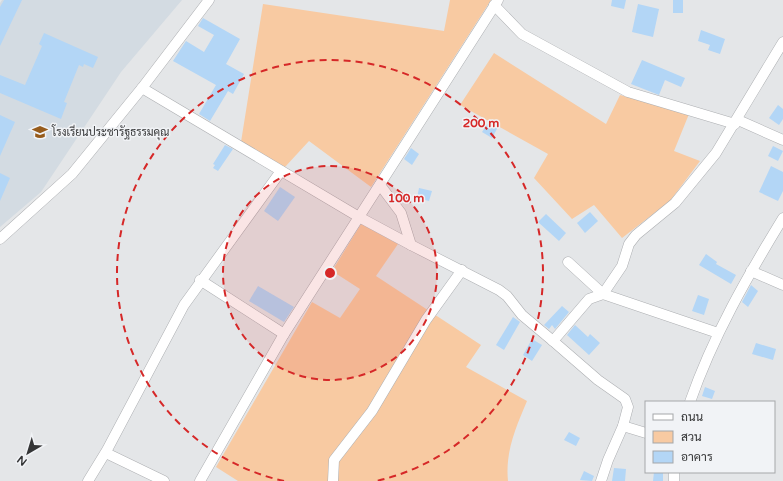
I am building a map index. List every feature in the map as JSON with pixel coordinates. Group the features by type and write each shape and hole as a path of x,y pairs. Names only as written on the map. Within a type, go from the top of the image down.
{"street":[{"path":"0,239 72,174 142,88 209,0"},
{"path":"200,481 284,334 496,2 522,34 628,92 736,122 783,140"},
{"path":"553,341 589,298 603,294 622,266 629,244 636,235 675,203 691,186 716,153 736,122 783,42"},
{"path":"142,88 358,216 411,245 462,270 507,296 522,315 598,380 625,400 628,407 623,426 608,460 601,481"},
{"path":"88,481 106,453 184,305 200,280 281,171"},
{"path":"380,185 401,213 411,245"},
{"path":"690,401 705,361 718,333 751,271 783,218"},
{"path":"568,262 603,294 718,333"},
{"path":"332,481 334,460 372,411 426,320 462,270"},
{"path":"751,271 783,285"},
{"path":"200,280 284,334"},
{"path":"623,426 645,433"},
{"path":"106,453 164,481"}],"shaded area":[{"name":"โรงเรียนประชารัฐธรรมคุณ","path":"2,0 182,0 121,72 41,192 0,227 0,3"}],"green space":[{"path":"450,0 491,0 371,187 309,141 285,167 241,142 263,4 444,31"},
{"path":"494,53 606,124 620,95 689,114 674,151 700,161 670,201 622,238 594,205 572,219 534,178 548,154 460,105"},
{"path":"361,224 398,244 376,276 481,345 466,367 527,401 512,440 508,460 508,481 238,481 216,467 312,302 340,318 360,289 332,271"}],"building":[{"path":"4,0 22,0 0,46 0,7"},
{"path":"612,0 626,0 624,9 611,6"},
{"path":"673,0 683,0 683,13 673,13"},
{"path":"638,4 659,9 653,37 632,32"},
{"path":"203,18 240,39 226,64 244,74 233,94 228,91 210,121 199,114 216,85 173,61 186,41 204,52 214,35 198,26"},
{"path":"701,30 725,39 720,54 708,50 710,45 698,41"},
{"path":"44,33 98,57 93,68 84,64 83,67 79,65 64,102 67,103 61,119 0,93 0,75 25,85 42,46 39,44"},
{"path":"642,60 685,78 681,87 665,80 659,95 631,84"},
{"path":"778,105 783,109 783,119 779,125 769,118"},
{"path":"0,115 15,122 0,156"},
{"path":"489,122 498,127 492,138 482,132"},
{"path":"225,145 233,149 218,171 213,168 215,165 213,164"},
{"path":"773,146 783,151 778,161 768,156"},
{"path":"411,148 419,154 412,165 404,159"},
{"path":"771,166 783,172 783,191 778,201 759,192"},
{"path":"0,173 10,178 0,201"},
{"path":"280,187 295,197 278,221 264,211"},
{"path":"419,188 432,191 429,201 417,198"},
{"path":"590,212 598,221 585,233 577,223"},
{"path":"546,214 566,233 559,241 538,222"},
{"path":"706,254 717,262 716,264 736,275 731,284 699,265"},
{"path":"751,285 758,291 748,307 742,302"},
{"path":"258,286 294,307 284,322 249,301"},
{"path":"698,295 709,299 704,315 692,311"},
{"path":"562,306 569,312 555,329 552,325 549,329 544,325"},
{"path":"513,317 520,322 504,350 496,345"},
{"path":"575,325 588,337 590,334 600,343 589,355 567,335"},
{"path":"532,339 542,345 532,361 523,355"},
{"path":"756,343 776,349 773,360 752,354"},
{"path":"705,387 715,391 712,399 702,396"},
{"path":"569,432 580,438 576,446 564,440"},
{"path":"614,468 626,469 625,481 612,481"},
{"path":"584,471 594,476 592,481 580,480"},
{"path":"654,473 663,473 663,481 653,481"}],"place":[{"name":"โรงเรียนประชารัฐธรรมคุณ","path":"40,132"}]}
